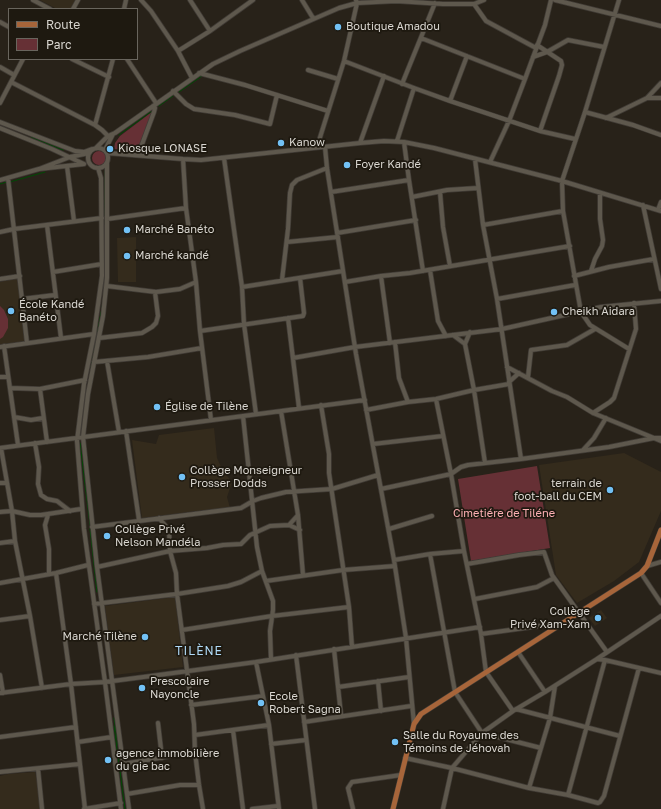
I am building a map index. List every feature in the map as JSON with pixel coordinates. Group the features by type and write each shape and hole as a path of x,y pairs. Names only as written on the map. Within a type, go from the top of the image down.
{"main road":[{"path":"393,809 414,724 421,714 641,573 647,566 661,530"}],"street":[{"path":"33,0 48,8"},
{"path":"140,0 151,11 178,51 192,78"},
{"path":"178,51 210,31 253,0"},
{"path":"302,0 313,18"},
{"path":"91,165 88,158 92,150 108,136 192,78 224,58 313,18 357,2 396,1 474,4 484,0"},
{"path":"490,162 509,121 525,79 545,25 551,0"},
{"path":"555,0 661,26"},
{"path":"619,0 585,112 562,181 563,211 581,312 586,321 595,329 629,349"},
{"path":"192,1 210,31"},
{"path":"317,147 344,61 357,2"},
{"path":"402,84 435,3"},
{"path":"474,4 481,16 486,21 548,52 562,65 540,131"},
{"path":"421,38 525,79"},
{"path":"533,57 548,52 568,40 604,47"},
{"path":"450,101 467,56"},
{"path":"0,103 22,60"},
{"path":"74,60 109,77"},
{"path":"95,125 113,60"},
{"path":"128,60 155,104 154,112 138,156"},
{"path":"344,61 402,84 509,121 540,131 576,139"},
{"path":"0,67 14,75"},
{"path":"308,70 338,79"},
{"path":"199,74 277,95 328,111"},
{"path":"360,143 384,76"},
{"path":"11,82 95,125 108,136"},
{"path":"606,118 647,98 661,83"},
{"path":"397,141 414,88"},
{"path":"173,91 186,104 194,109 270,124 277,95"},
{"path":"647,98 661,98"},
{"path":"585,112 661,135"},
{"path":"0,122 75,151 88,151 101,148 106,151 120,154 182,160 224,158 317,147 397,141 429,146 562,181 660,211 661,202"},
{"path":"0,130 52,149 84,164"},
{"path":"113,134 106,151 108,161 107,286 88,394 83,437 101,602 128,809"},
{"path":"404,142 424,271"},
{"path":"325,147 355,347 366,410 374,444 378,475 395,566 406,638 408,677 414,724"},
{"path":"0,180 39,169 92,150"},
{"path":"39,169 84,164 98,168 104,166 108,161 120,154"},
{"path":"224,158 242,287 244,324 256,414"},
{"path":"475,159 483,225 502,329 521,459"},
{"path":"182,160 186,208 196,282 200,331 211,420"},
{"path":"67,166 74,221"},
{"path":"98,168 101,178 102,218 101,289 85,380 77,438 88,565 122,809"},
{"path":"282,280 292,185 297,180 327,168"},
{"path":"8,178 27,343"},
{"path":"331,192 409,180"},
{"path":"412,197 478,188"},
{"path":"440,192 443,227 450,266"},
{"path":"591,271 602,246 603,240 600,218 600,193"},
{"path":"643,205 661,289"},
{"path":"107,219 186,208"},
{"path":"483,225 563,211"},
{"path":"0,232 14,228 102,218"},
{"path":"287,242 337,235 416,220"},
{"path":"47,225 60,338"},
{"path":"345,282 424,271 570,246"},
{"path":"574,276 619,265 654,259"},
{"path":"53,272 102,264"},
{"path":"430,270 438,321 446,336"},
{"path":"242,287 343,271"},
{"path":"0,279 20,276"},
{"path":"381,276 390,343"},
{"path":"200,331 304,315 300,278"},
{"path":"107,286 155,292 180,289 196,282"},
{"path":"497,299 575,285"},
{"path":"99,338 142,333 151,328 156,323 158,316 155,292"},
{"path":"22,299 55,295"},
{"path":"292,358 355,347 502,329 601,307 661,301"},
{"path":"593,413 614,398 636,328 634,303"},
{"path":"288,318 299,408"},
{"path":"528,377 532,350 567,346 595,329"},
{"path":"464,344 470,332"},
{"path":"18,445 2,346 94,334"},
{"path":"453,335 464,344 474,390 485,463"},
{"path":"395,342 399,378 408,402"},
{"path":"94,362 148,357 202,348"},
{"path":"107,361 119,432"},
{"path":"507,367 574,401 593,413 654,438 661,439"},
{"path":"366,410 408,402 436,399 509,383 519,373"},
{"path":"0,377 8,378"},
{"path":"10,388 40,389 85,380"},
{"path":"40,389 47,442"},
{"path":"436,399 464,551 475,599 486,672 514,710 620,736"},
{"path":"42,688 30,616 15,541 12,511 0,448 365,400"},
{"path":"321,406 329,454 329,473 349,606 352,646"},
{"path":"281,411 298,515 303,575"},
{"path":"243,416 253,501 255,532 262,571 273,601 270,631 271,659"},
{"path":"14,417 31,420 43,418"},
{"path":"583,450 594,438 606,418"},
{"path":"126,431 139,520"},
{"path":"374,444 443,436"},
{"path":"381,490 451,474 461,467 583,450 654,438"},
{"path":"35,444 39,467 38,484 41,495 46,499 56,500 70,511"},
{"path":"92,527 241,508 253,501 286,492 332,489 378,475"},
{"path":"0,483 7,483"},
{"path":"0,512 12,511 48,515 82,509"},
{"path":"48,515 45,525 49,549 49,574"},
{"path":"289,525 298,515"},
{"path":"389,529 432,516"},
{"path":"159,518 169,530 170,551 176,573 194,724 195,752 203,809"},
{"path":"97,567 170,551 241,544 255,532 270,526 289,525 300,530"},
{"path":"0,543 15,541"},
{"path":"394,560 430,554 464,551"},
{"path":"467,564 542,552 545,554 550,571 554,578 607,652"},
{"path":"430,554 455,692 482,734 541,748"},
{"path":"647,566 661,562"},
{"path":"0,583 56,573 88,565"},
{"path":"266,581 343,570 395,566"},
{"path":"94,604 178,594 228,586 241,582 262,571"},
{"path":"56,573 78,742 84,809 121,803"},
{"path":"641,573 661,603"},
{"path":"475,599 537,588 554,578"},
{"path":"182,630 349,606"},
{"path":"0,620 30,616"},
{"path":"442,809 452,768 482,734 514,710 555,686 661,616"},
{"path":"481,634 563,623"},
{"path":"0,675 1,693 71,684 105,682 256,662 352,646 480,628"},
{"path":"334,649 341,716"},
{"path":"518,652 545,692"},
{"path":"296,655 315,809"},
{"path":"597,659 661,673"},
{"path":"568,795 605,660"},
{"path":"252,809 278,807 269,725 256,662"},
{"path":"405,758 598,803 602,800 639,668"},
{"path":"338,687 408,677"},
{"path":"378,681 381,711"},
{"path":"529,788 550,718 555,686"},
{"path":"191,705 263,696"},
{"path":"304,722 411,706"},
{"path":"158,723 162,758"},
{"path":"195,735 269,725"},
{"path":"0,737 76,727"},
{"path":"232,730 243,809"},
{"path":"78,742 112,737"},
{"path":"271,744 306,740"},
{"path":"122,764 195,752"},
{"path":"0,772 80,764"},
{"path":"38,768 42,809"},
{"path":"353,809 348,788 352,782 401,775"},
{"path":"126,794 180,785 199,785"}],"shaded area":[{"path":"40,0 75,0 71,8 55,8"},
{"name":"Marché kandé","path":"136,237 136,282 118,282 117,238"},
{"name":"École Kandé Banéto","path":"18,278 25,341 0,345 0,282"},
{"name":"Collège Monseigneur Prosser Dodds","path":"214,428 217,458 223,471 232,482 227,497 230,508 142,518 132,440 156,444 159,435"},
{"path":"624,453 661,472 661,511 639,562 614,581 577,603 556,575 539,465"},
{"name":"Marché Tilène","path":"175,597 183,667 114,675 105,606"},
{"name":"Collège Privé Xam-Xam","path":"601,610 607,618 595,626 589,618"},
{"path":"35,772 39,789 40,809 0,809 0,776"}],"green space":[{"path":"153,111 143,151 114,149 115,143 120,136"},
{"path":"99,151 104,153 106,158 104,163 99,165 94,163 92,158 94,153"},
{"path":"0,306 4,310 8,319 8,328 3,337 0,339"},
{"name":"Cimetiére de Tiléne","path":"537,466 550,548 471,561 458,479"}],"waterway":[{"path":"179,92 202,76"},
{"path":"159,106 173,96"},
{"path":"119,135 152,111"},
{"path":"31,137 63,150"},
{"path":"105,171 105,243"},
{"path":"10,182 45,172"},
{"path":"0,184 7,182"},
{"path":"91,367 103,302"},
{"path":"81,431 86,396"},
{"path":"80,443 90,525"},
{"path":"90,529 97,592"},
{"path":"114,718 118,745"},
{"path":"114,726 125,809"}],"place":[{"name":"Boutique Amadou","path":"338,27"},
{"name":"Kanow","path":"281,143"},
{"name":"Kiosque LONASE","path":"110,149"},
{"name":"Foyer Kandé","path":"347,165"},
{"name":"Marché Banéto","path":"127,230"},
{"name":"Marché kandé","path":"127,256"},
{"name":"École Kandé Banéto","path":"11,311"},
{"name":"Cheikh Aidara","path":"554,312"},
{"name":"Église de Tilène","path":"157,407"},
{"name":"Collège Monseigneur Prosser Dodds","path":"182,477"},
{"name":"terrain de foot-ball du CEM","path":"610,490"},
{"name":"Collège Privé Nelson Mandéla","path":"107,536"},
{"name":"Collège Privé Xam-Xam","path":"598,618"},
{"name":"Marché Tilène","path":"145,637"},
{"name":"Prescolaire Nayoncle","path":"142,688"},
{"name":"Ecole Robert Sagna","path":"261,703"},
{"name":"Salle du Royaume des Témoins de Jéhovah","path":"395,742"},
{"name":"agence immobilière du gie bac","path":"108,760"}],"district":[{"name":"TILÈNE","path":"199,651"}]}
